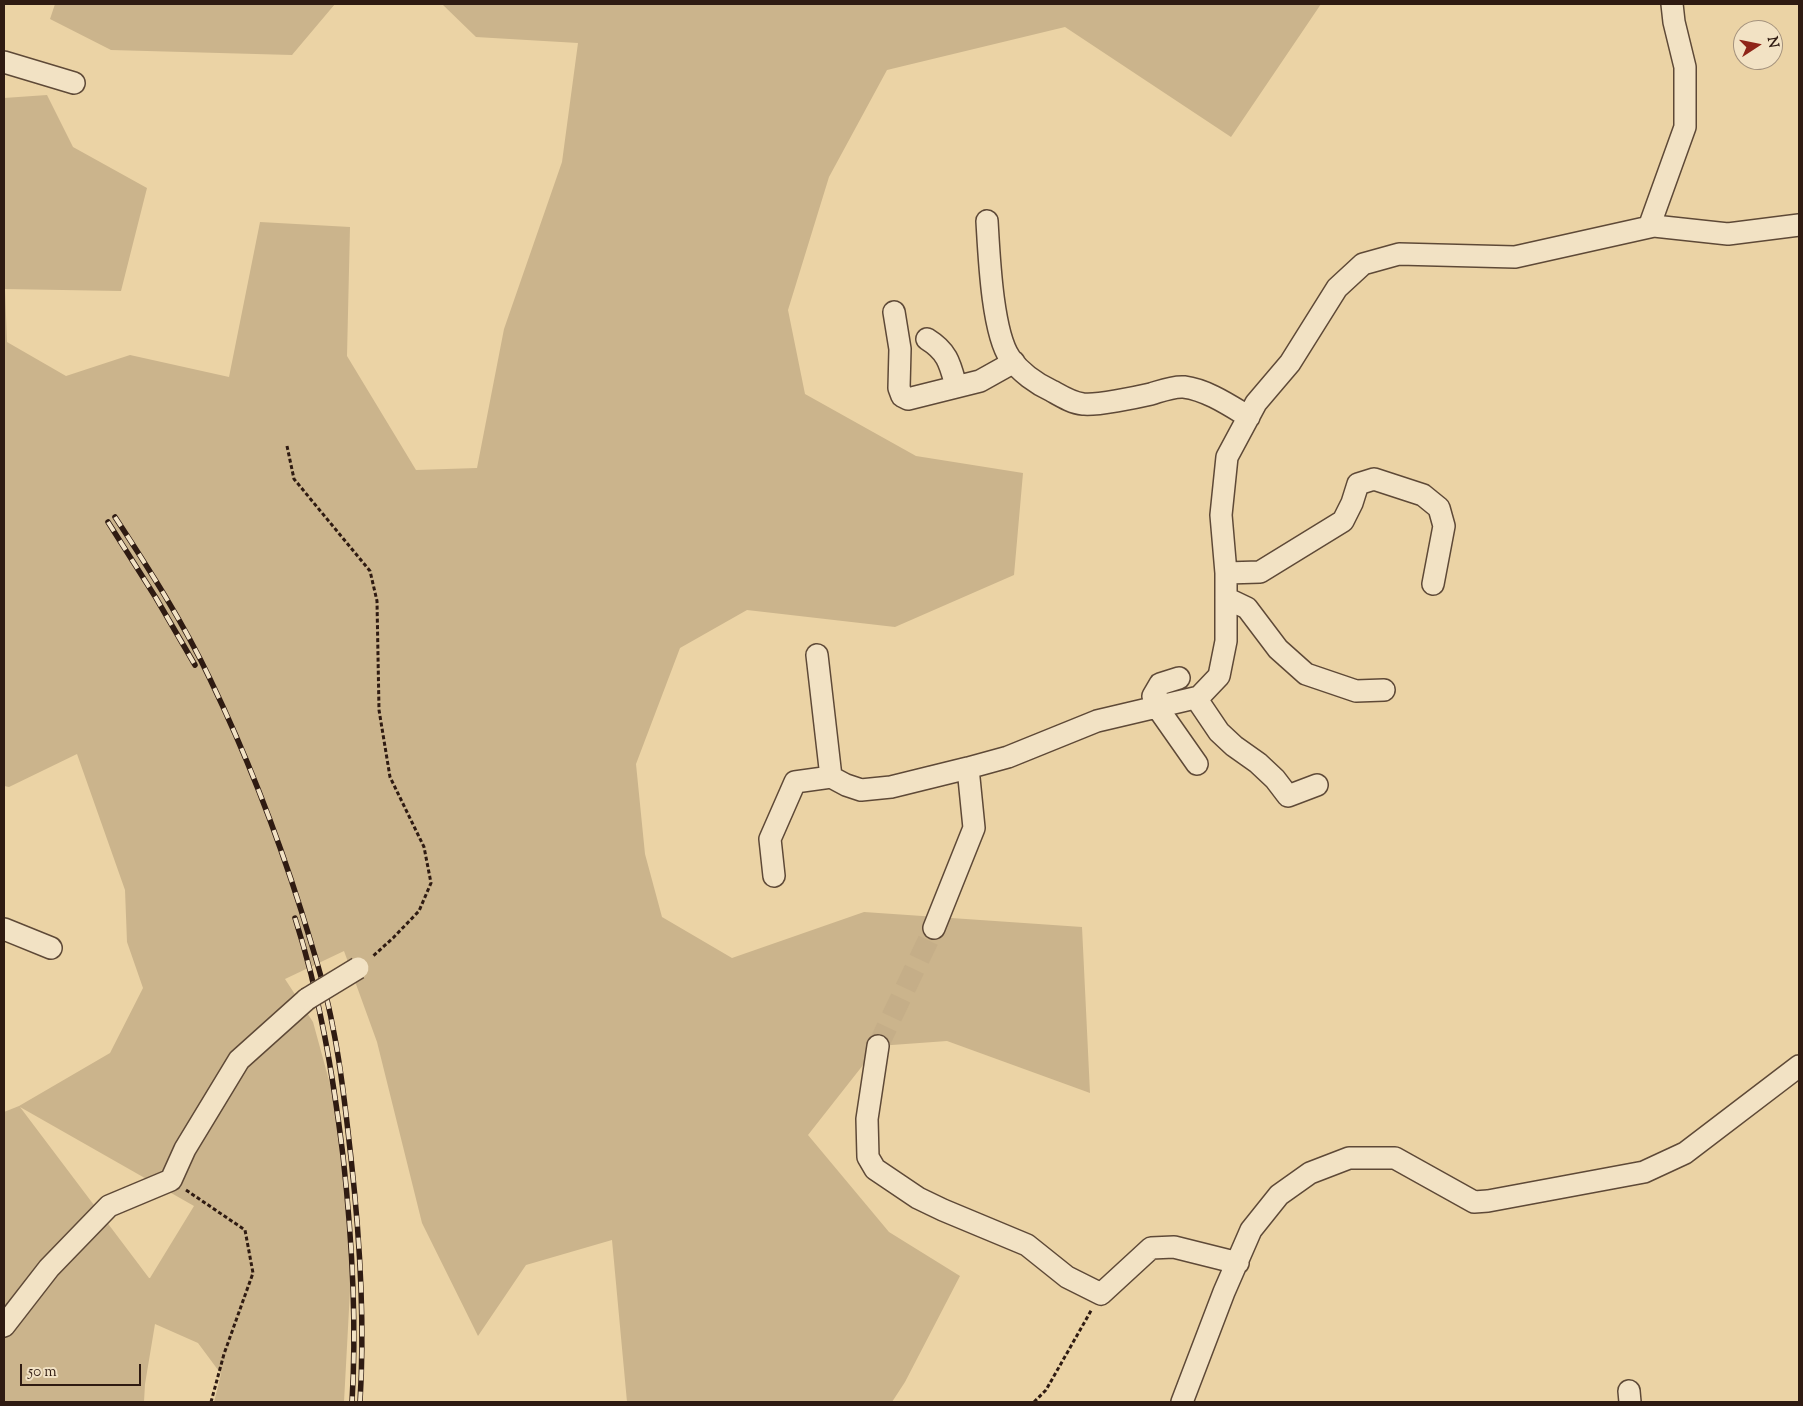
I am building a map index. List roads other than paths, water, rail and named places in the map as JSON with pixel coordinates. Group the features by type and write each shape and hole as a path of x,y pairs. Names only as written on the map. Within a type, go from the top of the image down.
{"street":[{"path":"1649,227 1685,127 1685,67 1674,22 1672,4"},
{"path":"4,62 74,83"},
{"path":"987,221 995,308 1003,343 1010,358 1021,370 1046,388 1084,404 1147,395 1182,387 1197,390 1216,398 1249,417"},
{"path":"774,876 770,839 795,782 831,778 861,790 892,787 1008,756 1096,721 1199,697 1219,676 1226,641 1226,573 1221,515 1227,457 1256,403 1290,363 1337,288 1364,264 1399,254 1515,257 1654,226 1728,234 1799,224"},
{"path":"894,312 900,349 899,388 902,396 908,399 980,381 1014,362"},
{"path":"927,340 939,346 948,359 956,386"},
{"path":"1226,573 1260,572 1343,521 1352,503 1358,484 1374,479 1423,495 1439,508 1444,526 1433,584"},
{"path":"1226,598 1246,608 1278,649 1306,674 1356,691 1384,690"},
{"path":"817,655 831,778"},
{"path":"1179,678 1160,684 1153,696 1157,707 1197,764"},
{"path":"1196,698 1219,732 1234,746 1258,763 1275,779 1288,796 1317,785"},
{"path":"934,928 974,828 968,768"},
{"path":"4,929 51,948"},
{"path":"4,1326 48,1268 109,1206 170,1180 185,1149 239,1060 307,999 358,968"},
{"path":"878,1046 867,1119 868,1157 875,1170 918,1198 1027,1245 1067,1277 1101,1294 1151,1248 1174,1247 1238,1264"},
{"path":"1182,1402 1224,1292 1238,1264 1251,1230 1279,1195 1310,1173 1349,1158 1395,1158 1474,1202 1644,1172 1685,1153 1799,1066"}],"tunnel":[{"path":"878,1046 934,928"}],"railway":[{"path":"115,517 177,616 200,658 223,707 271,822 319,969 339,1060 354,1188 362,1311 360,1402"},
{"path":"108,522 156,598 195,665"},
{"path":"295,918 319,1006 335,1096 343,1156 353,1279 352,1402"}]}
